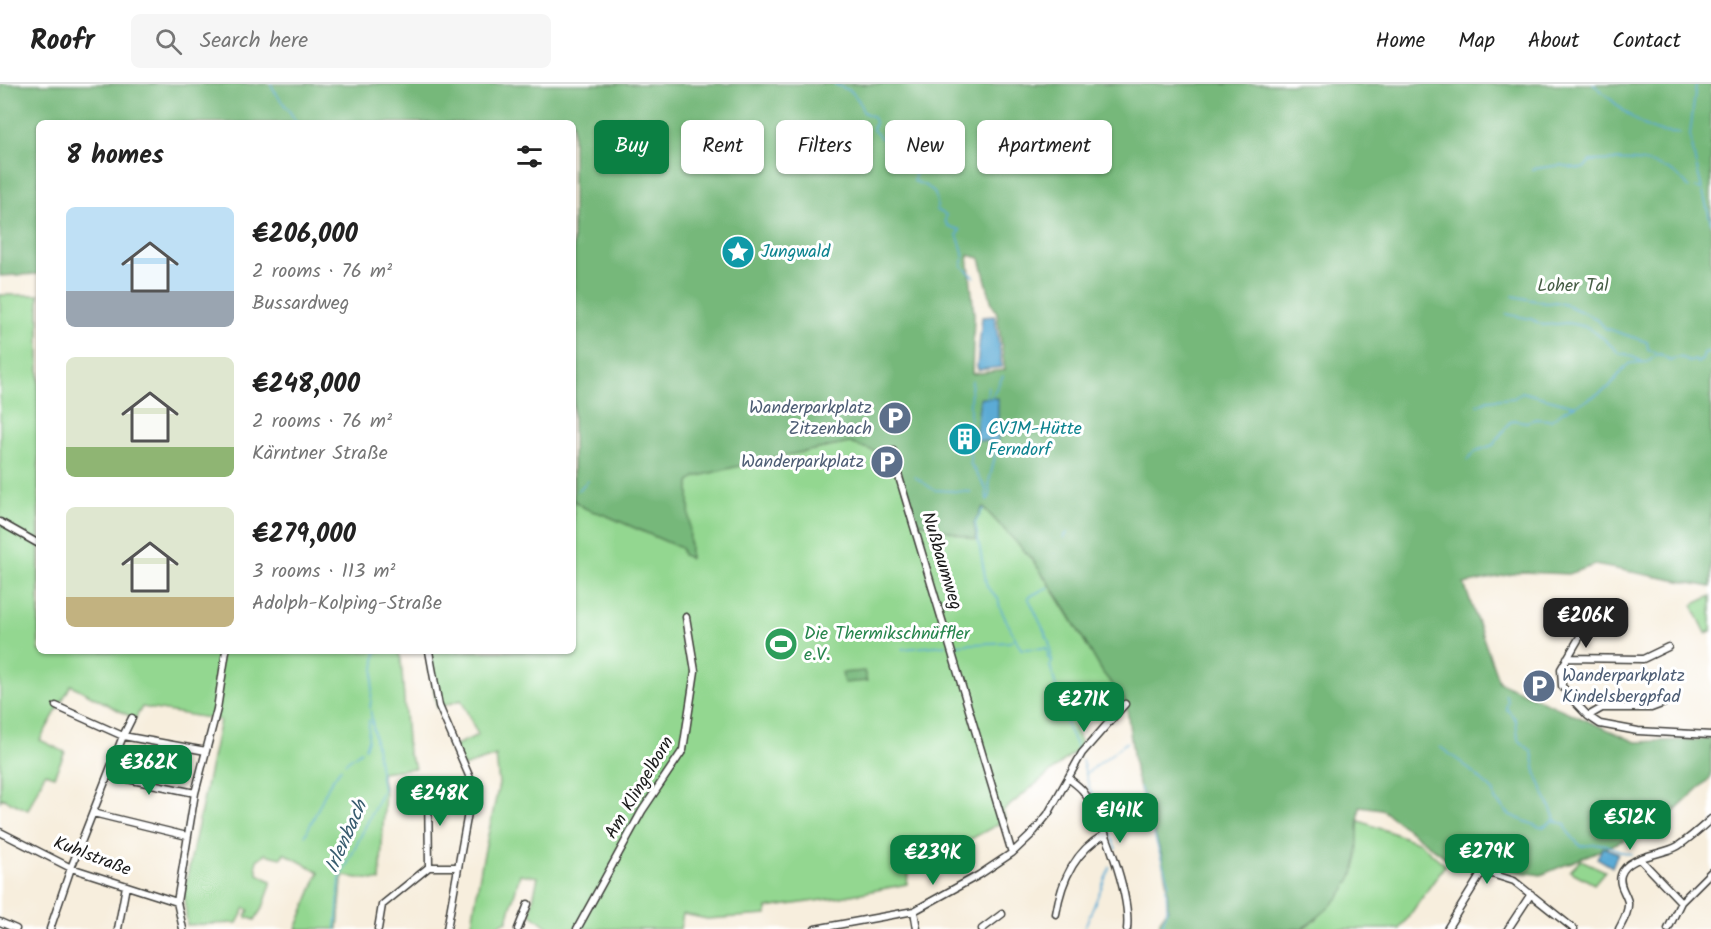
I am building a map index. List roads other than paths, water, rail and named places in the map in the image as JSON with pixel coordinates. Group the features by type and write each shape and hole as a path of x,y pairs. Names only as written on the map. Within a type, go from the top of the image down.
{"street":[{"name":"Nußbaumweg","path":"893,451 1012,853"},
{"path":"0,522 36,542"},
{"name":"Am Klingelborn","path":"577,929 642,811 683,750 695,671 686,617"},
{"path":"1585,628 1561,669 1562,686 1588,716 1600,724 1638,731 1711,735"},
{"path":"1567,658 1643,659 1668,647"},
{"path":"183,929 177,902 187,836 195,793 217,709 226,654"},
{"path":"430,654 439,706 473,785 447,929"},
{"path":"1588,716 1602,708 1651,708 1667,702"},
{"path":"814,929 839,927 914,911 972,879 1012,853 1032,834 1048,814 1082,753 1125,704"},
{"path":"56,706 123,736 206,751"},
{"path":"50,929 71,868 132,718"},
{"path":"108,775 195,793"},
{"path":"1068,778 1082,790 1104,836 1126,897 1126,929"},
{"path":"429,867 428,788 473,785"},
{"path":"93,813 187,836"},
{"path":"1619,929 1627,913 1628,902 1621,883 1621,876 1628,865 1676,848 1711,819"},
{"name":"Kuhlstraße","path":"0,832 71,868 177,902"},
{"path":"1056,914 1059,896 1075,863 1094,841 1104,836"},
{"path":"1640,859 1681,902"},
{"path":"1451,861 1514,881 1574,929"},
{"path":"378,929 382,905 429,867 458,867"},
{"path":"1447,929 1483,871"},
{"path":"1668,929 1681,902 1711,872"},
{"path":"118,929 126,886"},
{"path":"1508,929 1531,894"},
{"path":"518,929 528,904"},
{"path":"914,911 917,929"},
{"path":"982,929 1002,914"},
{"path":"0,922 16,929"}],"water":[{"path":"995,316 1002,367 978,370 982,317"},
{"path":"980,398 998,398 998,442 975,440"},
{"path":"1603,847 1618,853 1612,867 1597,858"}],"waterway":[{"name":"Irlenbach","path":"271,84 294,120"},
{"path":"834,84 851,91 859,101 863,112 873,117 875,122 873,130 881,138 892,141 893,148 898,151 906,151 910,159 908,164 916,168 914,181 935,193 937,210 946,215 945,221 948,226 960,230 957,235 963,254 962,266 974,277"},
{"path":"1593,84 1622,110 1642,124 1666,133 1680,133"},
{"path":"1696,84 1690,135 1711,223"},
{"path":"1532,169 1561,165 1580,169 1590,161 1630,160 1657,165 1669,170 1689,188"},
{"path":"1696,188 1703,189"},
{"path":"1513,296 1569,306 1597,319 1605,328 1647,342 1648,349 1655,353"},
{"path":"1506,314 1531,319 1543,325 1568,323 1587,327 1620,354 1626,354 1641,361"},
{"path":"1468,460 1476,451 1493,445 1509,423 1514,420 1526,422 1536,419 1551,420 1609,387 1630,363 1648,362 1660,354 1670,360 1677,357 1689,362 1695,360 1697,363 1702,360 1704,353 1711,351"},
{"path":"991,398 1003,376"},
{"path":"972,381 970,463 986,489 987,500"},
{"path":"987,398 988,386"},
{"path":"1477,405 1488,400 1514,398 1522,392 1575,406"},
{"path":"988,499 995,456 994,447"},
{"path":"915,477 934,490 971,492"},
{"path":"577,491 588,481"},
{"path":"983,509 975,523 987,587 998,598 1000,608 1021,649 1047,648 1048,658 1052,661 1050,666 1058,693 1059,708 1079,752"},
{"path":"1064,538 1067,533"},
{"path":"1049,587 1028,597 1049,641 1052,661"},
{"path":"953,645 1010,642 1014,639"},
{"path":"902,649 946,645"},
{"name":"Irlenbach","path":"336,929 340,879 383,790 370,708 376,654"},
{"path":"1505,694 1508,701 1506,708 1516,720 1518,739 1532,752 1537,777 1556,821 1565,824 1568,832 1580,846 1604,844 1631,854"},
{"path":"365,748 368,740 369,720"},
{"path":"1087,773 1127,742"},
{"path":"1440,747 1489,787 1494,792 1495,800 1510,815 1539,827 1554,820"},
{"path":"345,763 361,751"},
{"path":"1082,760 1090,790 1103,814 1116,849"},
{"path":"305,836 329,785 341,768"},
{"path":"1140,787 1169,885"},
{"path":"1084,929 1110,867"},
{"path":"1161,929 1167,909 1166,887"}],"place":[{"name":"Jungwald","path":"738,252"},
{"name":"Wanderparkplatz Zitzenbach","path":"895,418"},
{"name":"CVJM-Hütte Ferndorf","path":"965,439"},
{"name":"Wanderparkplatz","path":"887,462"},
{"name":"Die Thermikschnüffler e.V.","path":"781,644"},
{"name":"Wanderparkplatz Kindelsbergpfad","path":"1539,686"}],"park label":[{"name":"Loher Tal","path":"1573,286"}]}
